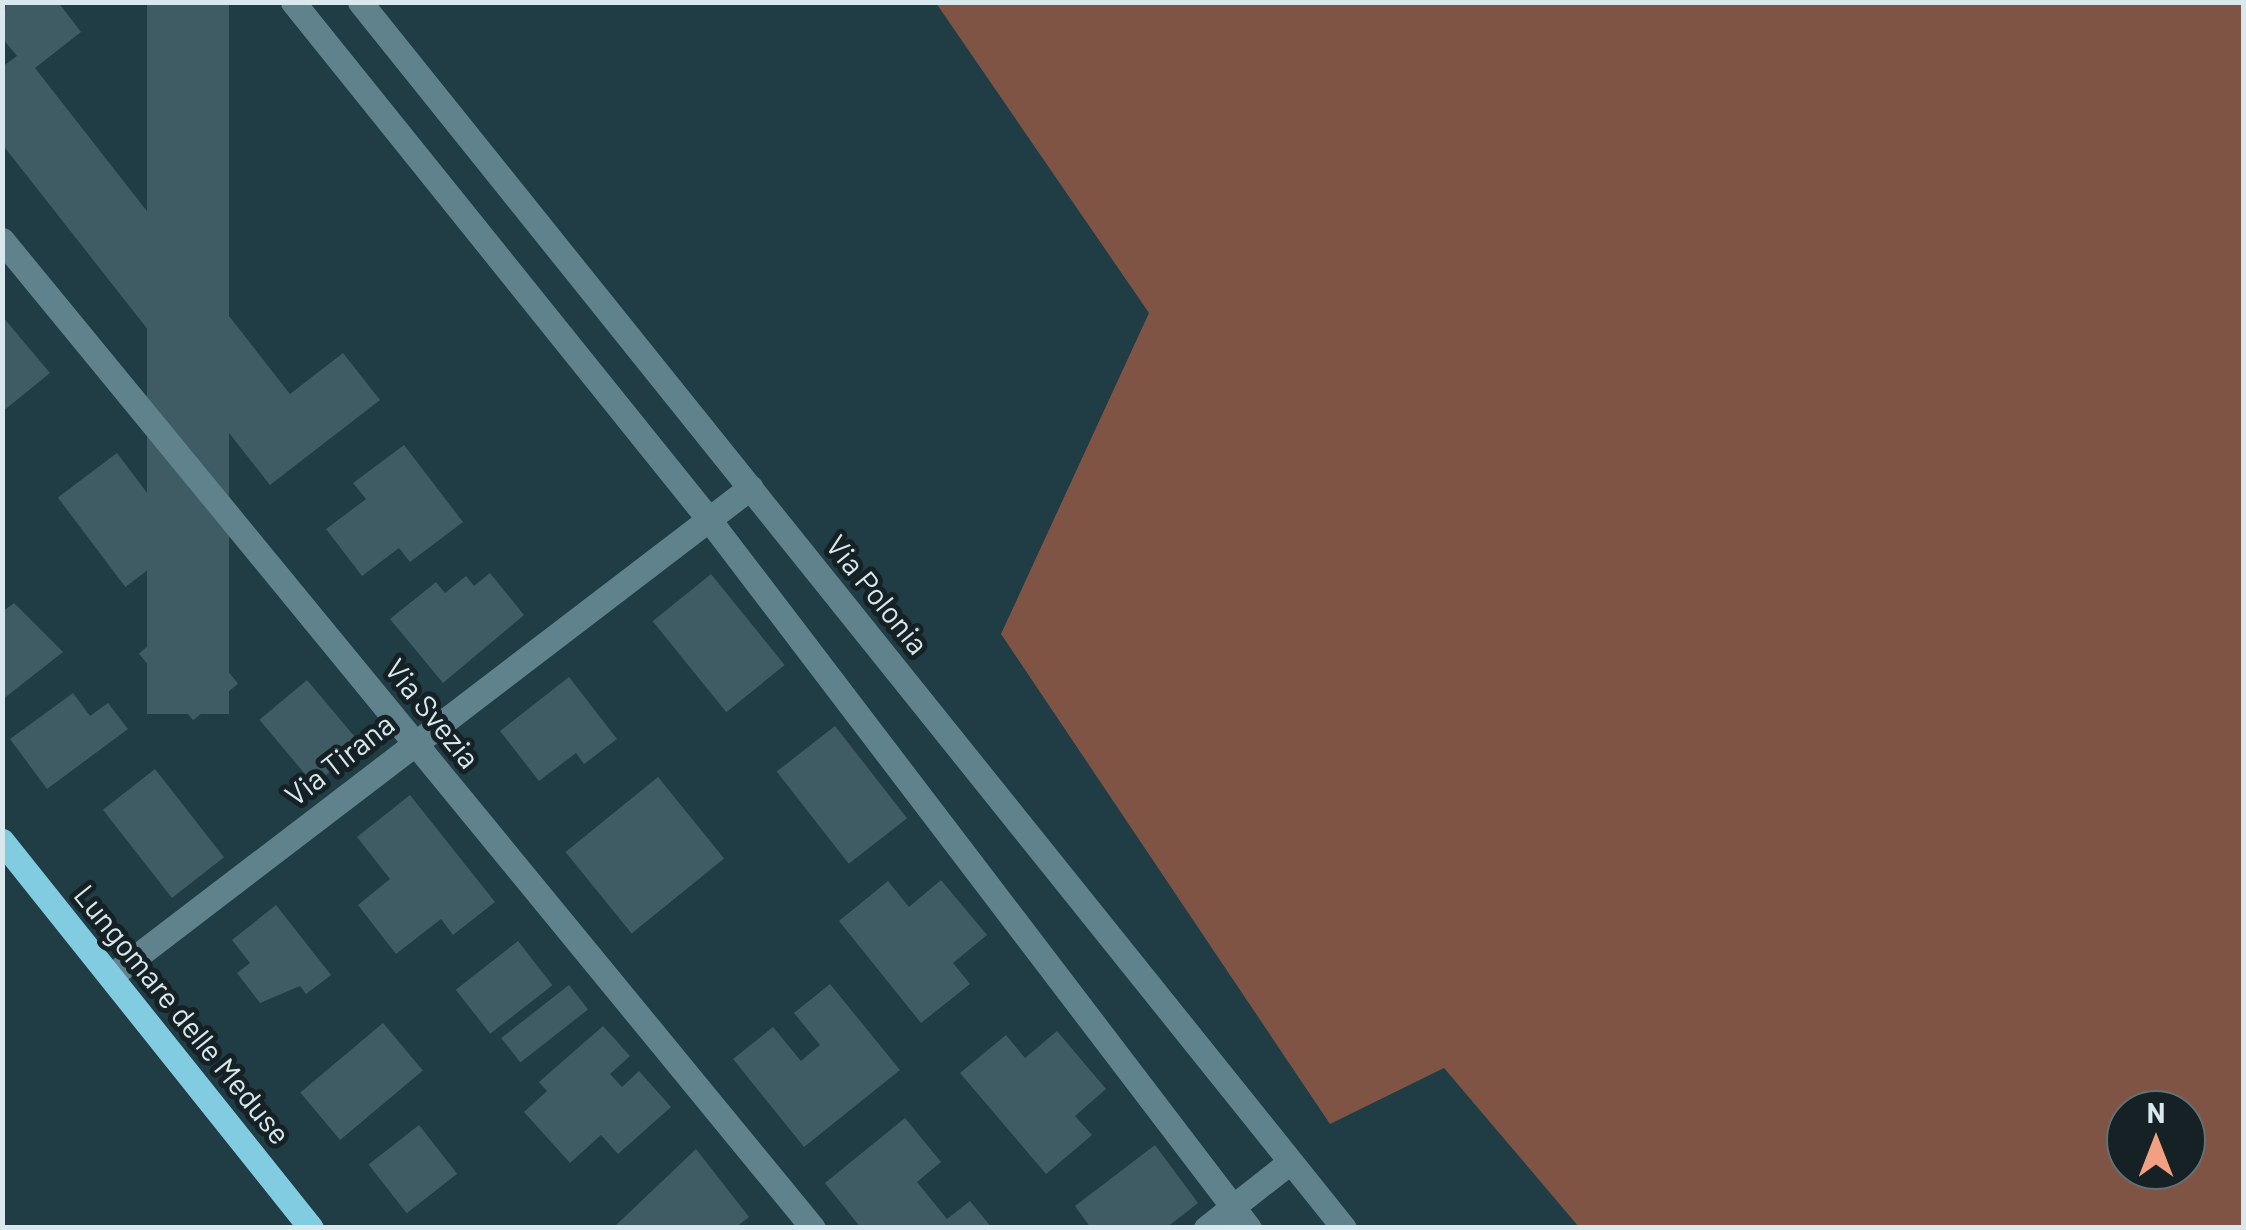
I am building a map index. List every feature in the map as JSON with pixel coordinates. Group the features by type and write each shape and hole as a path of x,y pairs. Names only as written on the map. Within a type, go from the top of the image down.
{"main road":[{"name":"Lungomare delle Meduse","path":"2,841 312,1228"}],"street":[{"path":"294,2 707,516 1249,1228"},
{"name":"Via Polonia","path":"360,2 1344,1228"},
{"name":"Via Svezia","path":"2,240 813,1228"},
{"name":"Via Tirana","path":"111,976 707,516 751,487"},
{"path":"1206,1228 1290,1162"}],"shaded area":[{"path":"936,3 2243,3 2243,1227 1579,1227 1444,1068 1330,1124 1001,634 1149,313"}],"building":[{"path":"6,2 58,2 81,32 35,68 290,394 343,353 380,400 270,485 2,144 2,67 17,56 2,38"},
{"path":"147,2 229,2 229,714 147,714"},
{"path":"2,316 50,373 2,412"},
{"path":"404,445 463,522 410,562 399,548 362,576 326,529 366,499 353,483"},
{"path":"117,453 184,542 125,587 58,498"},
{"path":"490,573 524,615 443,683 390,619 436,582 445,593 466,576 474,586"},
{"path":"711,574 785,665 726,712 653,621"},
{"path":"14,603 63,652 2,700 2,612"},
{"path":"184,617 238,684 193,720 139,654"},
{"path":"569,677 617,739 584,764 576,753 539,781 500,731"},
{"path":"307,680 362,745 314,785 260,720"},
{"path":"73,693 90,716 108,703 128,729 47,789 10,739"},
{"path":"835,726 907,818 849,864 777,772"},
{"path":"155,769 224,857 172,898 103,810"},
{"path":"658,777 724,859 632,933 566,852"},
{"path":"410,795 495,902 453,935 441,919 396,954 358,905 390,879 357,837"},
{"path":"941,880 987,935 953,963 970,984 921,1023 839,921 888,881 909,907"},
{"path":"276,905 331,975 306,994 300,986 260,1003 237,973 250,963 232,940"},
{"path":"518,941 552,985 490,1034 456,990"},
{"path":"830,984 900,1070 804,1147 733,1059 773,1027 801,1061 820,1045 794,1013"},
{"path":"569,985 588,1009 520,1062 501,1038"},
{"path":"383,1023 423,1070 340,1140 300,1092"},
{"path":"603,1026 630,1056 610,1074 622,1087 639,1071 671,1107 618,1154 601,1135 570,1163 524,1112 547,1091 539,1082"},
{"path":"1057,1031 1106,1089 1075,1116 1092,1135 1046,1174 960,1073 1006,1035 1025,1058"},
{"path":"905,1118 941,1162 917,1182 947,1219 970,1201 992,1228 861,1228 825,1183"},
{"path":"419,1125 457,1174 407,1213 369,1164"},
{"path":"1155,1145 1198,1203 1166,1228 1091,1228 1075,1206"},
{"path":"696,1149 749,1217 735,1228 613,1228"}]}
